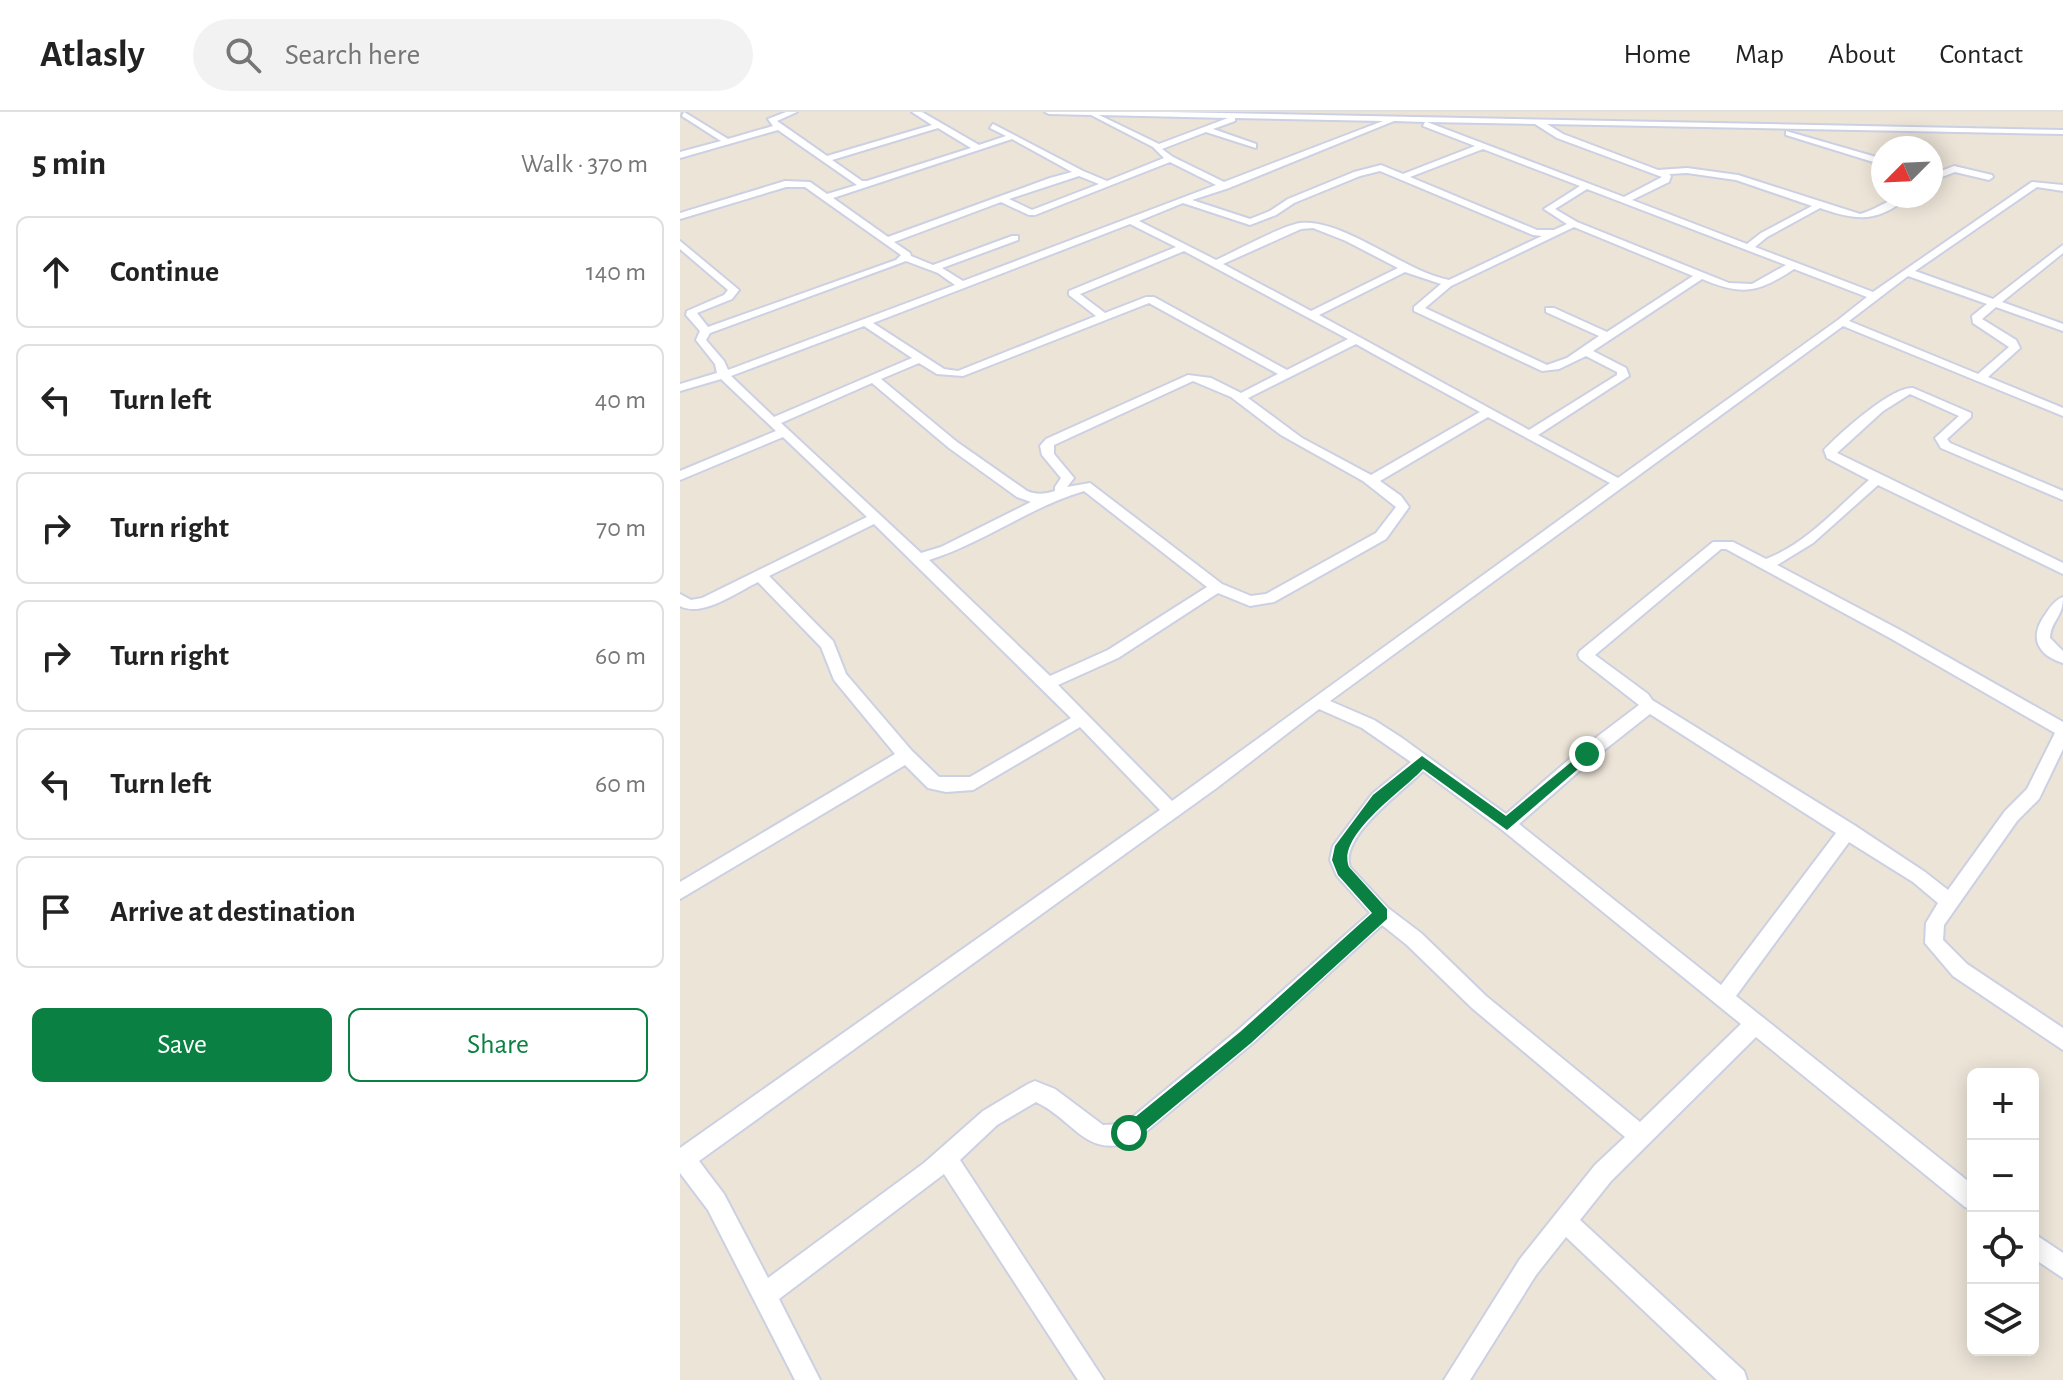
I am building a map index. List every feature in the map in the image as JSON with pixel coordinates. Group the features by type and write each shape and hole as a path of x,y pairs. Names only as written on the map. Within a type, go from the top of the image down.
{"street":[{"path":"793,112 772,119 778,127 861,185"},
{"path":"916,112 978,148"},
{"path":"1049,112 1241,116 1295,114 2063,132"},
{"path":"1558,121 1565,116 1565,112"},
{"path":"1747,112 1754,126"},
{"path":"1088,113 1157,146 1241,116"},
{"path":"685,114 728,142"},
{"path":"680,388 724,376 1226,186 1396,117 1429,124 1872,295"},
{"path":"1534,120 1560,136 1660,172 1668,178 1624,200"},
{"path":"825,159 939,125"},
{"path":"993,126 1080,173 1107,184"},
{"path":"1774,126 1871,158"},
{"path":"680,155 778,127"},
{"path":"1205,129 1253,146"},
{"path":"828,197 1014,136"},
{"path":"1405,176 1485,145"},
{"path":"1157,146 1156,150 1170,159 1226,186"},
{"path":"1001,199 1032,213 1170,159"},
{"path":"1185,201 1250,222 1266,217 1291,201 1374,168 1405,176 1538,236"},
{"path":"1660,172 1692,169 1720,171 1866,217 1883,208"},
{"path":"1943,173 1954,169 1989,177"},
{"path":"887,241 1080,173"},
{"path":"680,216 792,183 807,184 906,258 933,268 962,285"},
{"path":"808,1380 716,1202 695,1172 681,1159 1171,811 1842,322 1872,295 1997,214 2035,184 2063,188"},
{"path":"1587,185 1549,207 1552,212 1574,224 1727,286 1750,289 1793,265"},
{"path":"1748,248 1764,235 1820,205"},
{"path":"1132,221 1217,263 1619,483"},
{"path":"1217,263 1299,226 1311,224 1404,269 1448,283"},
{"path":"1574,224 1555,233 1538,236 1448,283 1418,309 1541,368 1554,368 1587,352 1701,275"},
{"path":"933,268 1015,238"},
{"path":"680,244 734,292 686,312"},
{"path":"1102,316 1073,293 1185,247"},
{"path":"1980,378 2015,348 2007,338 1976,320 2063,248"},
{"path":"906,258 706,331 701,340 720,363 724,376 919,558 1047,683 1171,811"},
{"path":"1310,315 1404,269"},
{"path":"1907,272 2063,328"},
{"path":"865,322 941,372 959,374 1143,300 1157,300 1286,374"},
{"path":"1550,310 1607,336"},
{"path":"686,312 706,331"},
{"path":"1842,322 2063,412"},
{"path":"1240,398 1355,340"},
{"path":"1529,435 1623,376 1622,370 1587,352"},
{"path":"772,422 921,358"},
{"path":"873,378 953,445 1022,494 1032,498 1057,494 1086,486 1217,587 1250,601 1269,599 1381,536 1403,507 1392,496 1294,439 1240,398 1199,378 1185,378 1050,442 1046,450 1068,478 1057,494 946,550 919,558"},
{"path":"2063,496 1945,445 1941,438 1967,415 1913,390 1905,391 1879,409 1830,450 1838,460 2063,569"},
{"path":"1369,482 1487,413"},
{"path":"680,476 785,432"},
{"path":"1764,565 1784,557 1877,479"},
{"path":"680,599 695,605 761,577 874,519"},
{"path":"1950,902 1919,877 1848,830 1647,704 1587,659 1585,655 1588,650 1718,545 1728,545 1895,634 2063,731 2033,794 2011,816 1950,902 1935,923 1934,943 1943,955 2063,1040"},
{"path":"761,577 828,645 839,676 906,756 934,783 963,785 988,776 1082,719"},
{"path":"1047,683 1073,674 1131,642 1217,587"},
{"path":"2063,602 2042,628 2042,639 2046,646 2063,658"},
{"path":"1317,702 1368,724 1507,824 1967,1194"},
{"path":"1507,824 1587,754 1645,709 1647,704"},
{"path":"680,891 906,756"},
{"path":"1422,761 1406,778 1378,799 1342,846 1339,860 1343,871 1382,914 1414,939 1479,1002 1640,1136"},
{"path":"1723,998 1848,830"},
{"path":"766,1294 947,1159 990,1118 1035,1091 1047,1094 1098,1136 1116,1138 1129,1133 1245,1037 1382,914"},
{"path":"1456,1380 1528,1267 1603,1173 1755,1024"},
{"path":"947,1159 1092,1380"},
{"path":"1565,1221 1735,1380"},
{"path":"2039,1249 2063,1267"}],"route":[{"path":"1129,1133 1245,1037 1382,914 1343,871 1339,860 1342,846 1378,799 1406,778 1422,761 1507,824 1587,754"}]}
